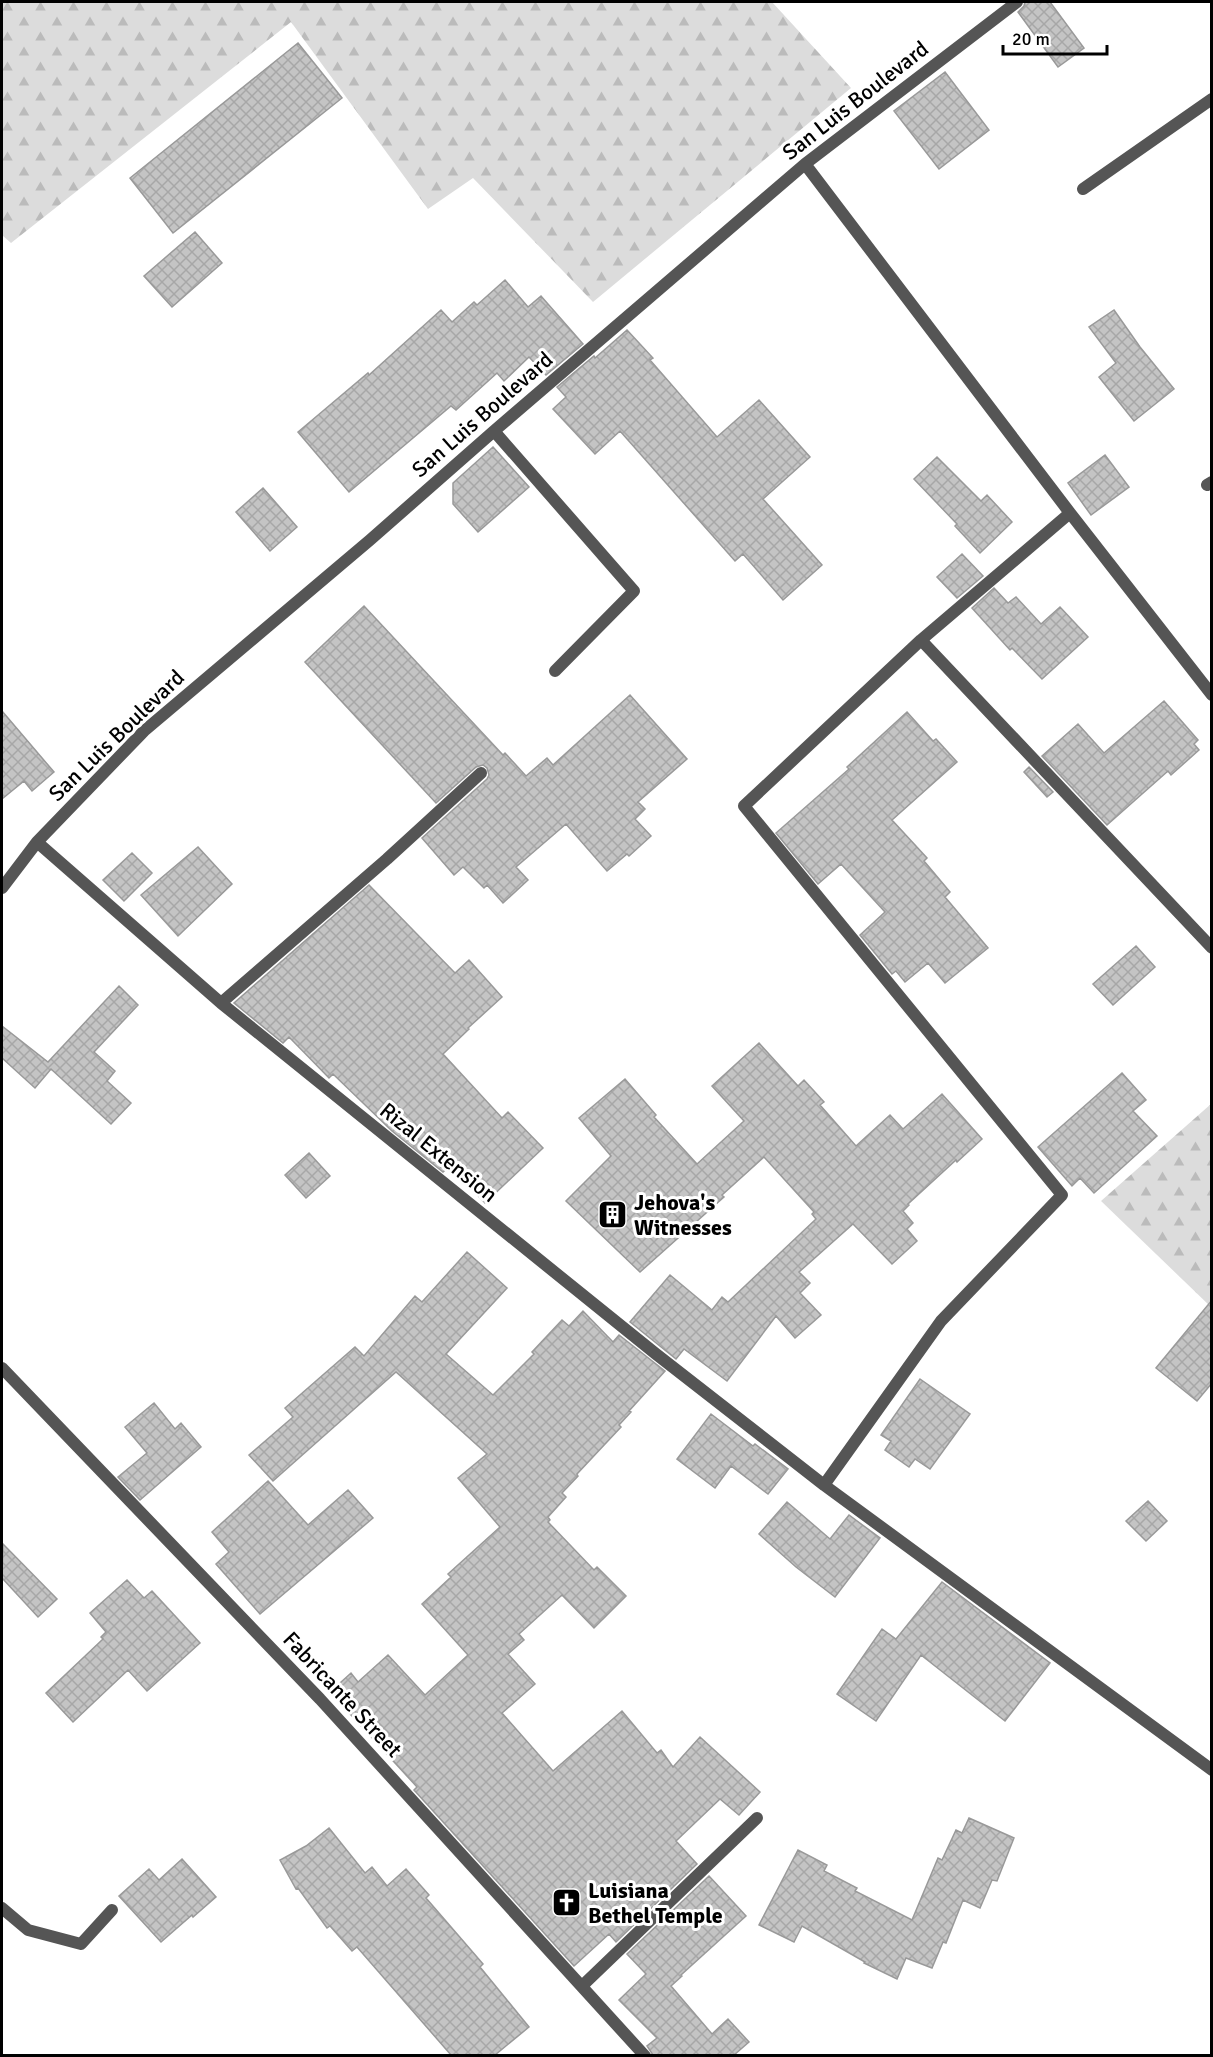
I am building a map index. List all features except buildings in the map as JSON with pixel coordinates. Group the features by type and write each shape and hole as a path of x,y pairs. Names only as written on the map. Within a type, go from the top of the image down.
{"street":[{"name":"San Luis Boulevard","path":"2,888 37,842 144,731 370,540 494,430 805,165 1017,2"},
{"path":"1083,189 1212,99"},
{"path":"805,165 1212,695"},
{"path":"494,430 634,591 555,671"},
{"path":"824,1485 941,1321 1062,1196 744,806 921,640 1070,513"},
{"path":"921,640 1212,948"},
{"path":"221,1004 387,859 481,773"},
{"name":"Rizal Extension","path":"37,842 221,1004 622,1327 824,1485 1212,1770"},
{"name":"Fabricante Street","path":"2,1368 320,1699 645,2055"},
{"path":"582,1986 757,1818"},
{"path":"2,1908 27,1930 81,1944 112,1910"}],"green space":[{"path":"2,2 772,2 851,88 593,302 473,178 428,209 291,22 11,243 2,235"},
{"path":"1211,1104 1211,1307 1101,1201"}],"place":[{"name":"Jehova's Witnesses","path":"613,1215"},
{"name":"Luisiana Bethel Temple","path":"567,1903"}]}
